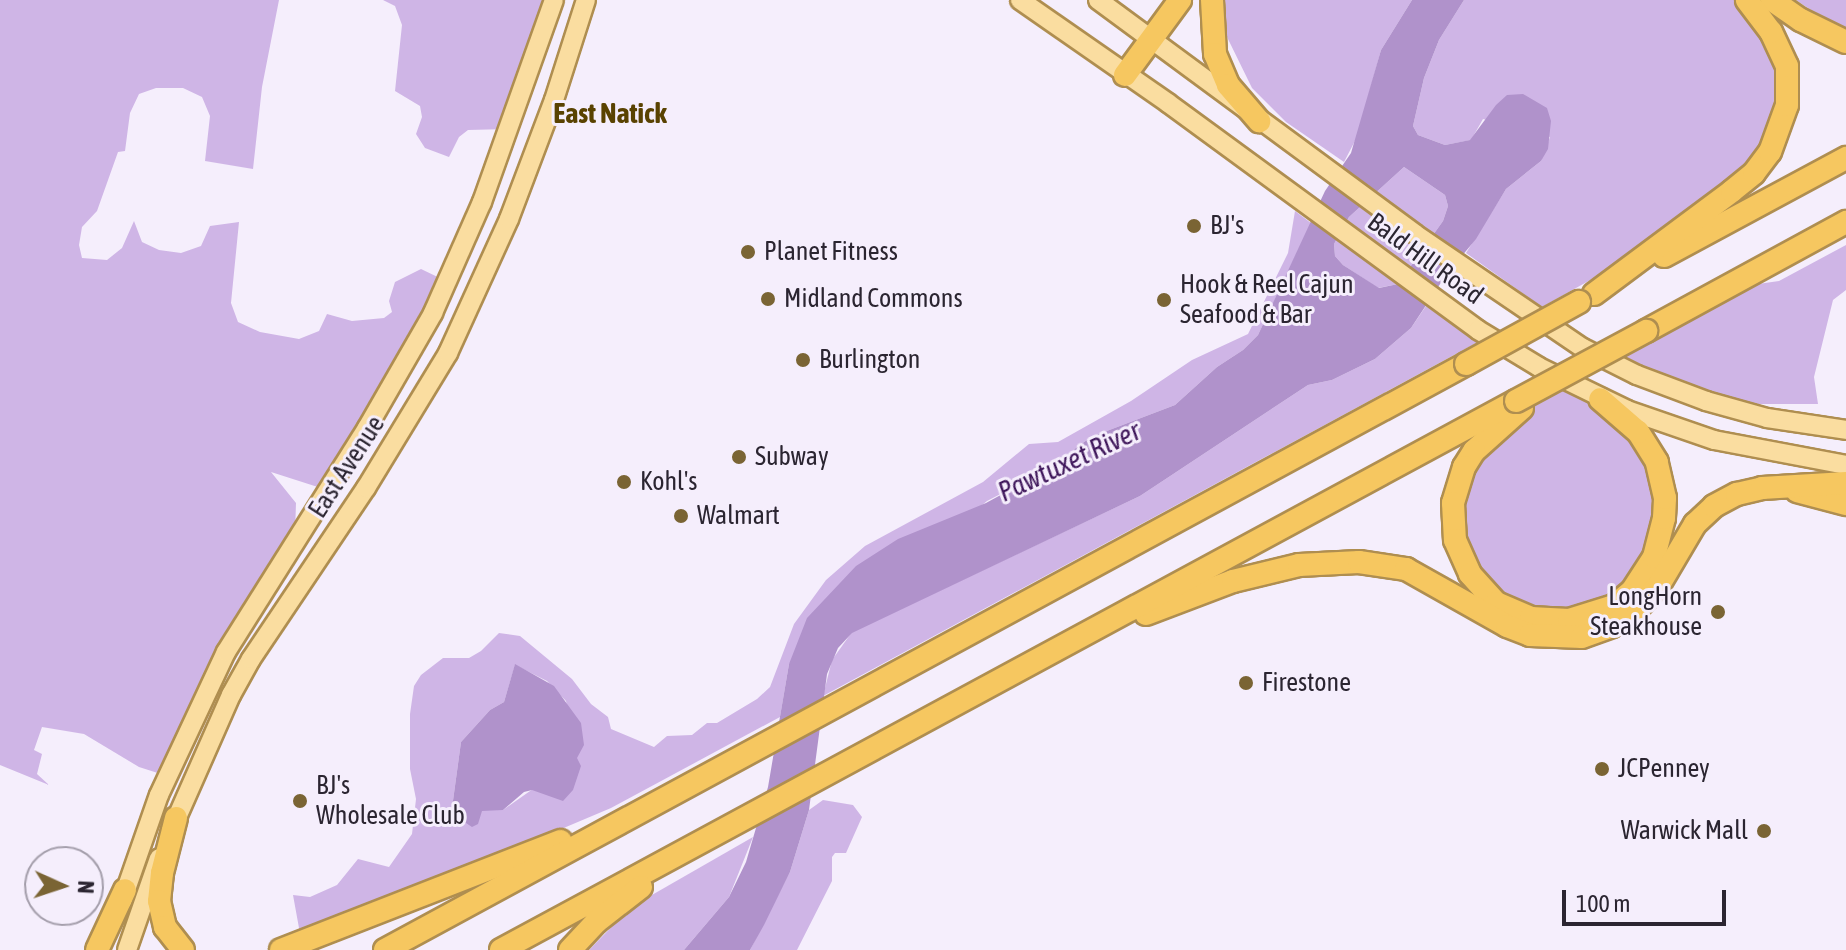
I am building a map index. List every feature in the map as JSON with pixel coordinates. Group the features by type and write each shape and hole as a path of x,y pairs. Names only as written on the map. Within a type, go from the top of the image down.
{"highway":[{"path":"1120,71 1163,0"},
{"path":"1144,36 1180,0"},
{"path":"1212,0 1215,54 1228,85 1259,121"},
{"path":"1586,298 1732,191 1754,173 1770,152 1787,105 1787,66 1771,32 1747,0"},
{"path":"1772,0 1801,20 1846,42"},
{"path":"385,950 1846,158"},
{"path":"501,950 1519,404 1846,222"},
{"path":"1519,404 1474,451 1464,467 1453,503 1455,540 1470,574 1496,603 1531,618 1569,620 1614,606 1632,591 1654,557 1664,518 1664,489 1657,462 1638,432 1600,399"},
{"path":"1013,673 1136,618 1233,581 1299,565 1329,562 1406,569 1518,631 1548,638 1582,637 1612,626 1638,608 1659,585 1695,524 1714,506 1737,494 1774,486 1846,483"},
{"path":"1774,486 1846,504"},
{"path":"281,950 638,813"},
{"path":"176,818 162,873 159,901 165,927 183,950"},
{"path":"570,950 623,899 728,827"},
{"path":"97,950 125,890"}],"main road":[{"name":"East Avenue","path":"108,950 125,890 175,759 226,652 367,428 433,313 482,202 554,0"},
{"name":"East Avenue","path":"127,950 151,877 231,695 251,659 366,488 448,353 509,219 554,100 586,0"},
{"name":"Bald Hill Road","path":"1020,0 1507,349 1600,399 1714,440 1846,465"},
{"name":"Bald Hill Road","path":"1098,0 1480,281 1583,348 1683,394 1767,418 1846,430"}],"shaded area":[{"path":"0,0 279,0 262,87 253,169 205,161 210,116 202,97 183,88 156,88 139,94 130,113 125,151 118,152 97,211 82,227 79,245 82,258 107,260 122,248 134,221 142,242 159,250 181,253 201,246 210,226 239,222 231,303 238,322 260,332 299,339 319,331 327,314 352,321 384,318 392,312 389,301 395,282 421,269 446,281 324,489 271,472 296,503 295,534 164,775 139,767 84,734 42,727 34,750 42,754 37,774 49,785 0,765"},
{"path":"383,0 555,0 508,129 468,130 459,137 449,157 425,148 416,134 422,117 420,106 395,91 402,25 395,6"},
{"path":"1225,0 1412,0 1381,50 1357,137 1344,162 1286,122 1252,88 1227,37"},
{"path":"1464,0 1738,0 1777,53 1781,109 1748,170 1610,269 1542,307 1466,253 1506,189 1541,161 1550,137 1483,119 1471,140 1445,145 1418,135 1413,126 1424,78 1439,40"},
{"path":"1796,0 1846,0 1846,31 1818,15"},
{"path":"1404,167 1445,195 1448,206 1443,221 1398,284 1378,288 1343,265 1335,256 1334,244 1349,217"},
{"path":"1295,211 1311,223 1258,335 1243,350 1217,367 1175,405 1091,437 1043,472 987,501 789,664 780,717 611,808 301,939 293,895 310,897 337,885 358,859 389,867 412,834 416,799 410,769 410,714 414,686 421,675 443,658 469,658 499,633 520,636 572,679 591,704 608,717 611,729 654,747 667,736 692,735 707,723 717,723 757,699 770,687 794,624 826,580 865,546 983,482 1029,444 1058,442 1131,401 1192,360 1248,334 1288,253","holes":["515,665 547,681 566,701 577,758 503,810 452,808 461,742 490,710 504,702"]},
{"path":"1846,245 1846,290 1833,300 1814,377 1818,404 1756,404 1697,394 1611,362 1730,288 1779,281"},
{"path":"1426,306 1478,342 823,696 832,660 852,632 1140,496 1308,385 1332,380 1375,359 1411,328"},
{"path":"1562,387 1627,420 1666,507 1635,591 1543,621 1471,575 1458,484 1521,411"},
{"path":"823,800 853,805 862,817 846,853 835,853 832,857 832,881 797,950 750,950 790,872 809,810"},
{"path":"753,837 729,897 684,950 589,950 631,907"}],"water":[{"name":"Pawtuxet River","path":"1412,0 1464,0 1439,40 1424,78 1413,126 1418,135 1445,145 1470,140 1507,95 1523,94 1547,108 1551,121 1548,149 1541,161 1506,189 1476,239 1446,275 1411,328 1375,359 1332,380 1308,385 1140,496 852,633 838,648 827,674 809,810 790,872 764,925 750,950 684,950 729,897 746,862 768,787 789,664 807,618 856,566 898,539 986,503 1043,472 1091,437 1175,405 1217,367 1243,350 1258,335 1325,191 1351,153 1381,50","holes":["1404,167 1445,195 1448,206 1443,221 1398,284 1379,288 1343,265 1335,256 1334,244 1349,217"]},
{"path":"515,664 554,686 581,723 584,745 577,758 581,766 573,790 563,801 532,790 524,792 503,810 482,811 478,824 472,827 457,817 452,808 461,742 490,710 504,702"}],"place":[{"name":"BJ's","path":"1194,226"},
{"name":"Planet Fitness","path":"748,252"},
{"name":"Midland Commons","path":"768,299"},
{"name":"Hook & Reel Cajun Seafood & Bar","path":"1164,300"},
{"name":"Burlington","path":"803,360"},
{"name":"Subway","path":"739,457"},
{"name":"Kohl's","path":"624,482"},
{"name":"Walmart","path":"681,516"},
{"name":"LongHorn Steakhouse","path":"1718,612"},
{"name":"Firestone","path":"1246,683"},
{"name":"JCPenney","path":"1602,769"},
{"name":"BJ's Wholesale Club","path":"300,801"},
{"name":"Warwick Mall","path":"1764,831"}],"district":[{"name":"East Natick","path":"610,113"}]}
